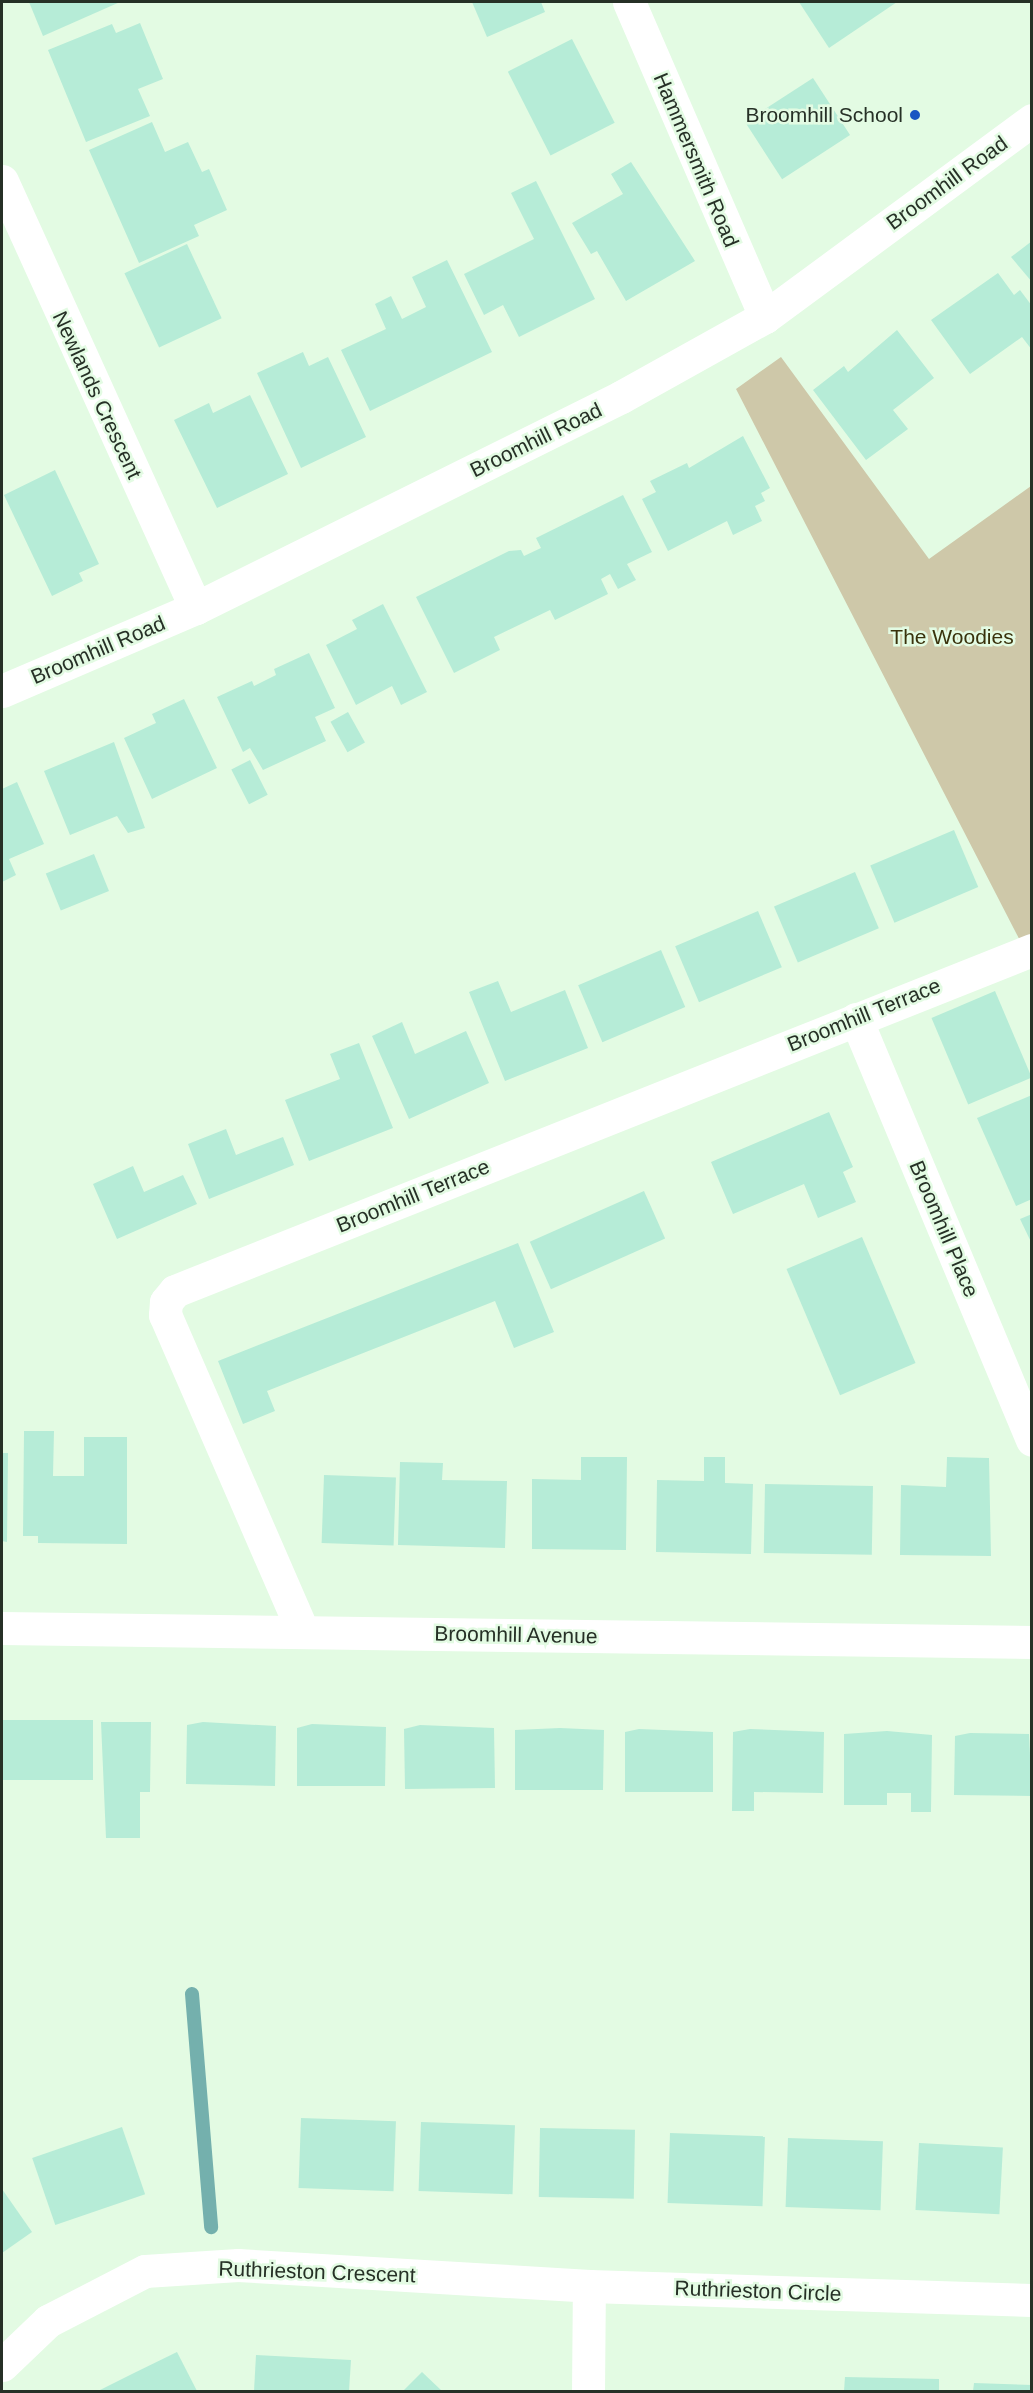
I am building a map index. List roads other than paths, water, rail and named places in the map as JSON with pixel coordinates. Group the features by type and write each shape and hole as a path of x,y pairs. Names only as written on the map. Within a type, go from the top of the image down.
{"street":[{"name":"Hammersmith Road","path":"629,2 765,317"},
{"name":"Broomhill Road","path":"2,691 195,608 621,397 765,317 1032,120"},
{"name":"Newlands Crescent","path":"2,182 195,608"},
{"name":"Broomhill Terrace","path":"303,1632 165,1315 166,1302 175,1291 856,1019 996,960 1032,950"},
{"name":"Broomhill Place","path":"856,1019 1032,1440"},
{"name":"Broomhill Avenue","path":"2,1628 1032,1642"},
{"name":"Ruthrieston Crescent","path":"2,2365 48,2321 145,2271 238,2265 589,2286"},
{"name":"Ruthrieston Circle","path":"589,2286 1032,2300"},
{"path":"588,2391 589,2286"}],"waterway":[{"path":"192,1994 211,2227"}],"place":[{"name":"Broomhill School","path":"915,115"}],"park label":[{"name":"The Woodies","path":"952,637"}]}
